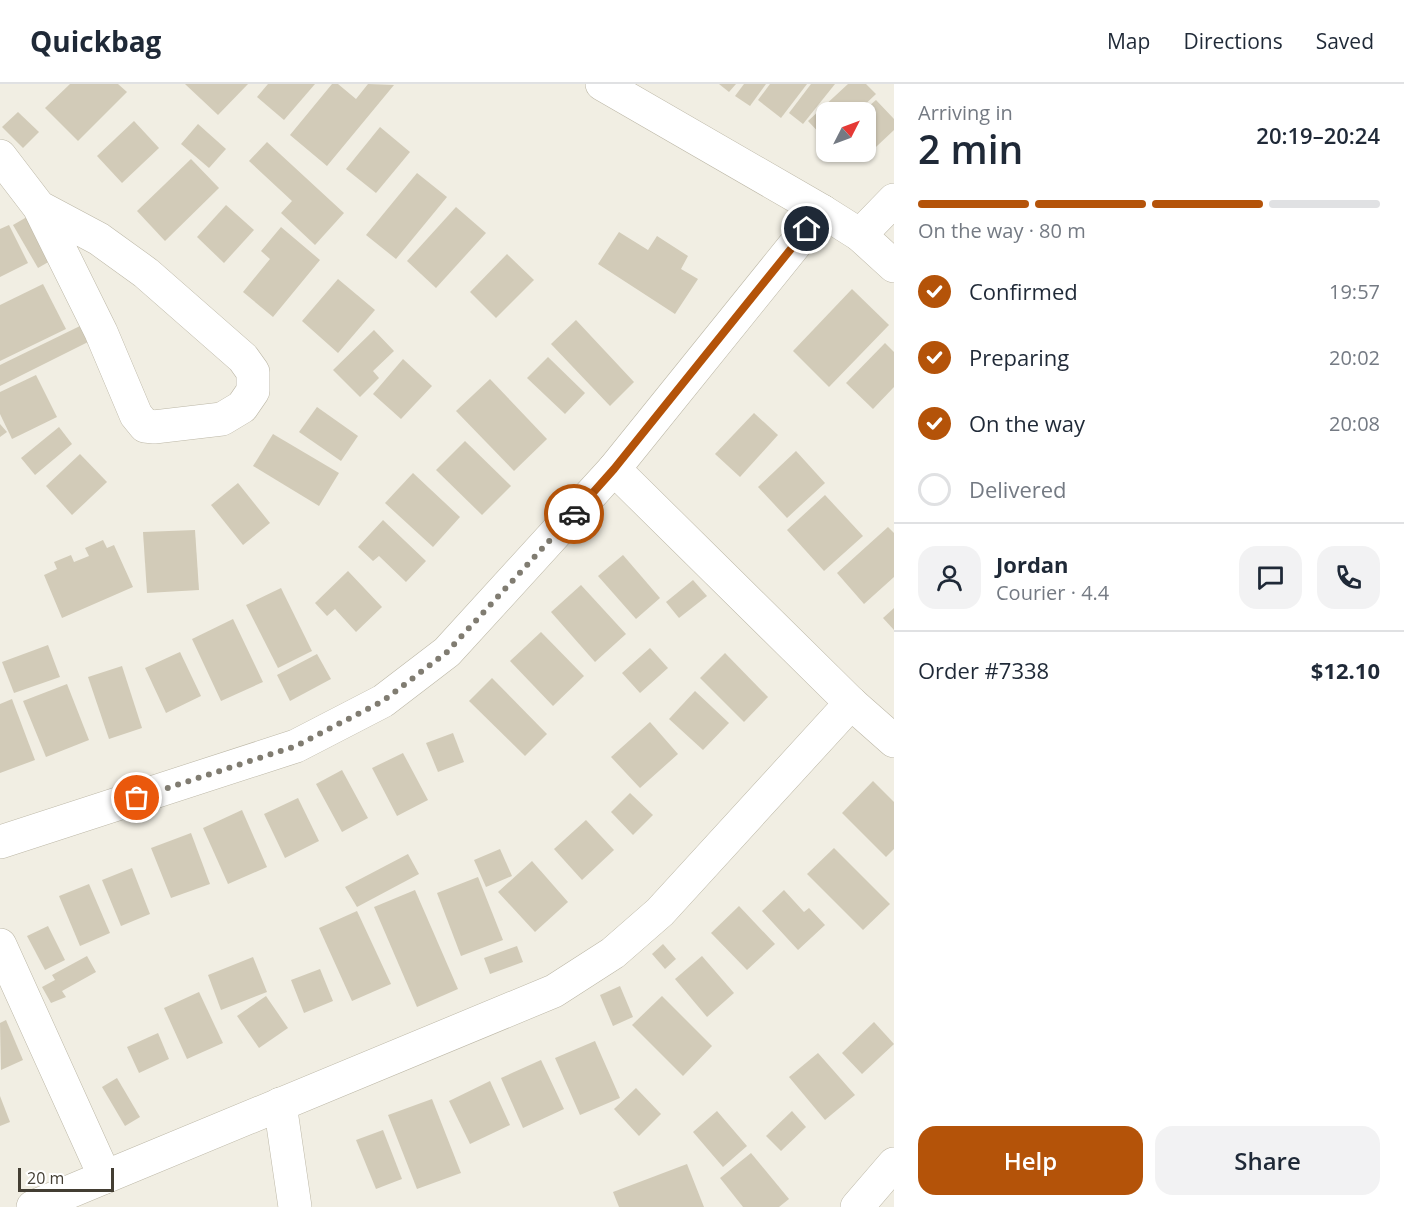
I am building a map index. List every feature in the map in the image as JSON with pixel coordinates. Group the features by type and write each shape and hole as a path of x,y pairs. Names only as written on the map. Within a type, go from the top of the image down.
{"street":[{"path":"602,84 822,211 860,235 894,266"},
{"path":"0,156 39,207 101,332 136,415 145,426 154,428 222,419 242,408 253,391 254,372 243,358 146,273 99,239 39,207"},
{"path":"860,235 894,200"},
{"path":"0,842 296,746 383,701 447,652 614,469 822,211"},
{"path":"614,469 851,703 894,741"},
{"path":"33,1207 554,992 613,953 660,912 851,703"},
{"path":"0,945 105,1177"},
{"path":"280,1104 295,1207"},
{"path":"857,1207 894,1164"}],"building":[{"path":"70,84 118,84 127,92 78,141 45,108"},
{"path":"185,84 248,84 218,115"},
{"path":"268,84 315,84 284,120 257,97"},
{"path":"332,84 338,84 356,99 368,84 394,85 327,166 290,135"},
{"path":"719,84 736,84 729,92"},
{"path":"744,84 766,84 750,106 735,96"},
{"path":"770,84 807,84 781,118 758,100"},
{"path":"811,84 835,84 821,102 816,102 816,108 803,124 789,113"},
{"path":"848,84 866,84 876,94 868,102 829,102"},
{"path":"876,100 894,119 894,130 876,147 876,102 874,102"},
{"path":"18,112 39,132 23,148 2,127"},
{"path":"816,114 816,129 808,121"},
{"path":"134,121 159,148 122,183 97,156"},
{"path":"198,124 226,149 209,168 181,144"},
{"path":"380,127 410,152 376,193 346,169"},
{"path":"267,142 344,213 315,245 281,213 292,201 249,161"},
{"path":"191,159 219,188 165,241 137,211"},
{"path":"417,173 447,197 396,259 366,235"},
{"path":"226,205 254,230 224,263 197,237"},
{"path":"456,207 486,233 436,288 407,261"},
{"path":"32,214 57,257 38,268 13,225"},
{"path":"9,225 28,263 0,277 0,229"},
{"path":"281,227 320,260 273,317 243,292 270,259 261,251"},
{"path":"619,232 648,250 657,236 688,256 681,269 698,279 675,314 598,264"},
{"path":"507,254 534,280 496,318 470,292"},
{"path":"338,279 375,310 338,353 302,321"},
{"path":"43,284 66,329 0,361 0,305"},
{"path":"852,289 889,325 829,387 793,351"},
{"path":"576,320 634,382 610,406 551,344"},
{"path":"80,326 88,342 0,386 0,365"},
{"path":"374,330 394,351 373,371 379,378 360,397 333,370"},
{"path":"885,343 894,352 894,387 873,409 846,383"},
{"path":"548,357 585,393 565,414 527,378"},
{"path":"403,359 432,386 401,419 373,394"},
{"path":"36,375 57,417 12,439 0,414 0,392"},
{"path":"490,379 547,439 514,471 456,411"},
{"path":"317,407 358,436 341,461 299,432"},
{"path":"754,413 778,435 740,477 715,454"},
{"path":"0,424 7,432 0,437"},
{"path":"59,427 72,444 35,475 21,458"},
{"path":"273,434 339,473 319,506 253,466"},
{"path":"465,441 511,486 482,515 436,470"},
{"path":"796,451 825,483 787,518 758,487"},
{"path":"80,454 107,482 72,515 46,486"},
{"path":"413,473 460,517 433,547 385,503"},
{"path":"238,483 270,523 243,545 211,505"},
{"path":"825,495 863,536 824,571 787,530"},
{"path":"383,520 426,561 406,582 379,556 373,561 358,547"},
{"path":"888,527 894,533 894,577 864,604 837,573"},
{"path":"195,530 199,590 147,593 143,532"},
{"path":"103,540 107,548 114,545 133,587 62,618 44,575 57,569 54,562 71,555 74,562 89,556 85,548"},
{"path":"623,555 660,598 636,619 598,576"},
{"path":"348,571 382,607 356,632 335,609 327,616 315,603"},
{"path":"693,580 707,596 679,618 666,602"},
{"path":"581,585 626,634 595,662 551,612"},
{"path":"281,588 312,651 278,668 246,605"},
{"path":"894,608 894,630 883,618"},
{"path":"233,619 263,682 221,701 192,639"},
{"path":"541,632 584,676 553,706 510,661"},
{"path":"48,645 60,677 14,693 2,662"},
{"path":"650,648 668,668 640,693 622,673"},
{"path":"180,652 201,696 166,713 145,668"},
{"path":"725,653 768,697 744,722 700,678"},
{"path":"317,654 331,679 290,701 277,675"},
{"path":"122,666 142,728 109,739 88,677"},
{"path":"492,678 547,734 525,756 469,701"},
{"path":"67,684 89,740 46,757 23,701"},
{"path":"695,691 729,723 703,750 669,719"},
{"path":"12,699 35,760 0,773 0,704"},
{"path":"650,722 678,754 640,788 611,757"},
{"path":"453,733 464,762 438,772 426,743"},
{"path":"403,753 428,800 397,816 372,768"},
{"path":"342,770 368,818 342,832 316,784"},
{"path":"873,781 894,802 894,849 886,857 842,813"},
{"path":"630,793 653,815 633,835 611,812"},
{"path":"298,798 319,841 285,858 264,814"},
{"path":"242,810 267,867 228,884 203,828"},
{"path":"586,820 614,850 582,880 554,849"},
{"path":"191,833 210,884 171,898 151,848"},
{"path":"834,848 890,904 863,930 807,874"},
{"path":"500,849 512,876 486,887 474,860"},
{"path":"408,854 419,874 357,907 345,887"},
{"path":"532,861 568,902 535,932 498,892"},
{"path":"132,868 150,914 121,926 102,880"},
{"path":"478,877 503,940 461,956 437,893"},
{"path":"89,884 110,933 80,946 59,896"},
{"path":"415,890 458,989 417,1007 374,907"},
{"path":"784,890 804,912 809,908 825,925 798,950 762,911"},
{"path":"739,906 775,944 747,970 711,933"},
{"path":"357,911 391,984 352,1001 319,928"},
{"path":"48,926 65,960 45,970 27,936"},
{"path":"663,944 676,959 665,969 652,954"},
{"path":"517,946 523,962 490,974 484,958"},
{"path":"87,956 96,972 62,991 66,997 51,1003 42,987 55,980 52,975"},
{"path":"702,956 734,993 707,1017 675,979"},
{"path":"253,957 267,992 221,1010 208,975"},
{"path":"320,969 333,1001 304,1013 291,980"},
{"path":"620,986 633,1017 613,1026 600,995"},
{"path":"199,992 223,1043 187,1059 164,1008"},
{"path":"266,996 288,1028 259,1048 237,1016"},
{"path":"662,996 712,1046 683,1076 632,1025"},
{"path":"6,1020 23,1060 1,1070 0,1023"},
{"path":"874,1022 894,1044 862,1074 842,1053"},
{"path":"158,1033 169,1059 139,1073 127,1047"},
{"path":"595,1041 620,1098 580,1115 555,1058"},
{"path":"818,1053 855,1095 825,1120 789,1077"},
{"path":"541,1060 564,1109 523,1128 501,1078"},
{"path":"117,1078 140,1117 125,1126 102,1087"},
{"path":"490,1081 510,1125 470,1144 449,1101"},
{"path":"636,1088 661,1114 639,1136 614,1109"},
{"path":"0,1096 10,1122 0,1126"},
{"path":"432,1099 461,1173 417,1189 388,1115"},
{"path":"717,1111 747,1146 723,1167 693,1132"},
{"path":"792,1111 806,1127 781,1151 766,1136"},
{"path":"383,1130 402,1179 376,1189 356,1140"},
{"path":"751,1153 789,1199 779,1207 743,1207 720,1178"},
{"path":"687,1164 704,1207 619,1207 613,1192"}],"way so far":[{"path":"137,798 296,746 383,701 447,652 574,514"}],"route":[{"path":"574,514 614,469 807,229"}]}
